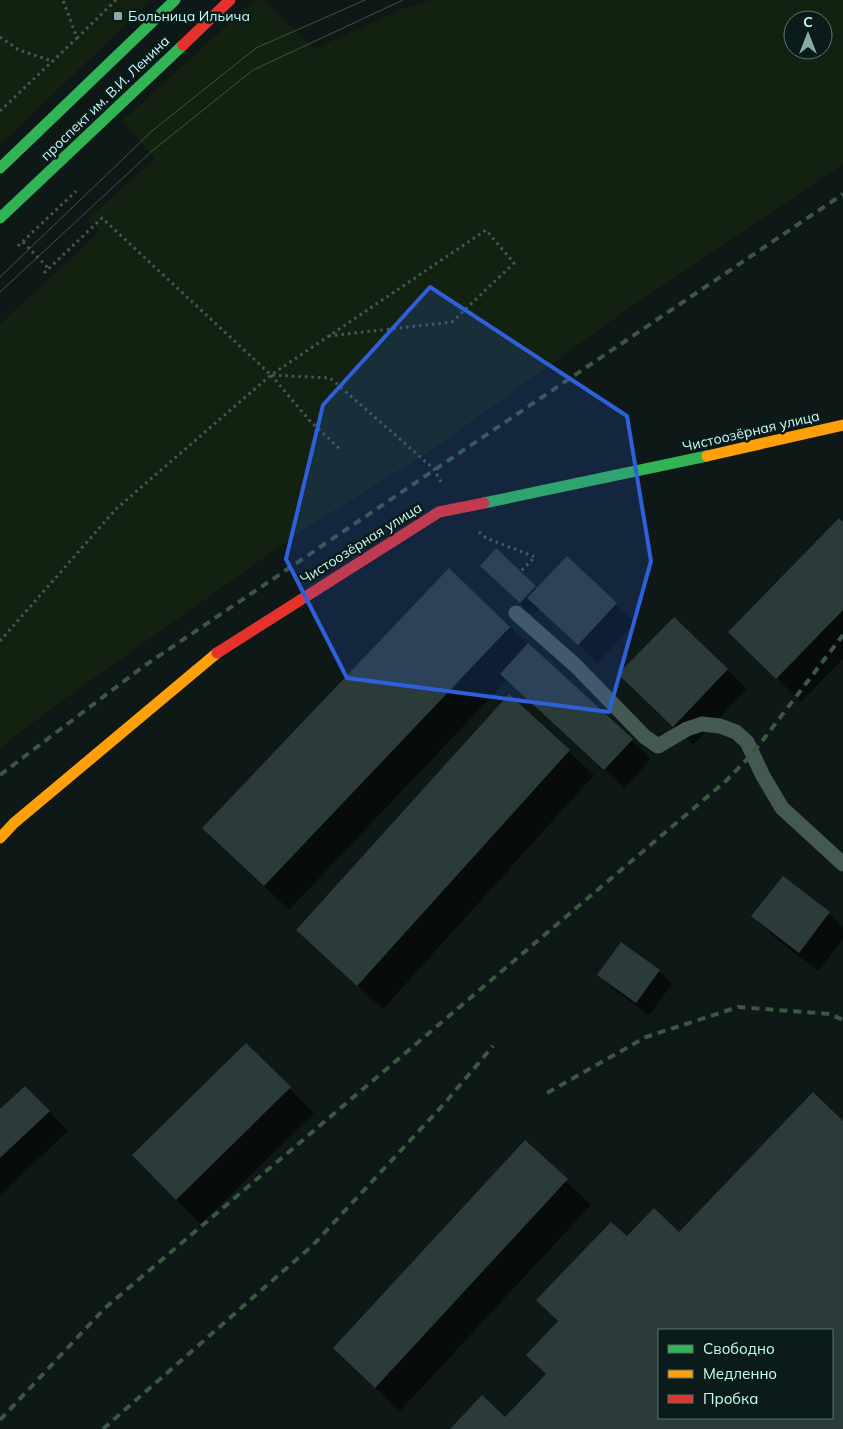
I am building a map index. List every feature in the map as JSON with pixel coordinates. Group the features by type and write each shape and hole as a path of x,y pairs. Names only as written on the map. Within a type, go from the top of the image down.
{"street":[{"name":"проспект им. В.И. Ленина","path":"0,168 176,0"},
{"name":"проспект им. В.И. Ленина","path":"0,218 230,0"},
{"name":"Чистоозёрная улица","path":"0,838 14,823 220,650 439,512 748,448 843,425"}],"lane":[{"path":"516,613 575,665 645,738 658,746 687,729 702,724 720,726 736,732 747,742 763,776 782,808 843,864"}],"path":[{"path":"63,0 77,38"},
{"path":"0,110 116,0"},
{"path":"0,37 19,50 52,61"},
{"path":"18,246 76,191"},
{"path":"44,273 102,218 271,375 310,421 341,450"},
{"path":"0,641 116,509 271,375 486,230 514,263 452,322 329,336"},
{"path":"23,242 49,270"},
{"path":"271,375 330,378 434,469 454,509 486,538 535,557 521,572"}],"highlighted area":[{"path":"430,287 627,416 651,561 609,712 347,678 286,559 323,405"}],"green space":[{"path":"0,0 151,0 0,145"},
{"path":"255,0 264,0 315,49 398,10 431,0 843,0 843,164 639,301 436,447 300,532 56,705 0,748 0,324 100,231 87,220 155,158 122,121"}],"building":[{"path":"839,518 843,522 843,610 776,679 728,632"},
{"path":"496,548 536,586 520,603 480,566"},
{"path":"567,556 617,603 578,645 527,598"},
{"path":"449,568 510,627 264,886 202,828"},
{"path":"674,617 728,669 673,727 618,674"},
{"path":"528,643 633,739 604,770 500,674"},
{"path":"509,694 570,750 357,986 296,930"},
{"path":"783,876 830,912 799,953 751,916"},
{"path":"621,942 660,970 636,1003 597,975"},
{"path":"246,1043 291,1087 176,1200 132,1155"},
{"path":"25,1086 50,1111 0,1158 0,1109"},
{"path":"813,1092 843,1121 843,1429 450,1429 482,1395 505,1417 546,1374 526,1355 558,1321 536,1300 611,1222 627,1236 654,1208 679,1232"},
{"path":"525,1140 568,1179 375,1388 333,1348"}],"tram line":[{"path":"0,277 152,131 256,48 365,0"},
{"path":"0,292 152,151 253,70 403,0"}],"railway":[{"path":"0,775 144,666 843,194"},
{"path":"0,1420 105,1308 727,780 753,753 843,635"},
{"path":"547,1093 646,1037 738,1007 830,1014 843,1020"},
{"path":"103,1429 313,1245 444,1104 493,1046"}],"traffic: fast":[{"path":"0,168 175,0"},
{"path":"0,218 183,45"},
{"path":"484,503 707,456"}],"traffic: slow":[{"path":"707,456 843,425"},
{"path":"0,838 14,823 217,653"}],"traffic: jam":[{"path":"183,45 230,0"},
{"path":"217,653 439,512 484,503"}],"place":[{"name":"Больница Ильича","path":"118,16"}]}
